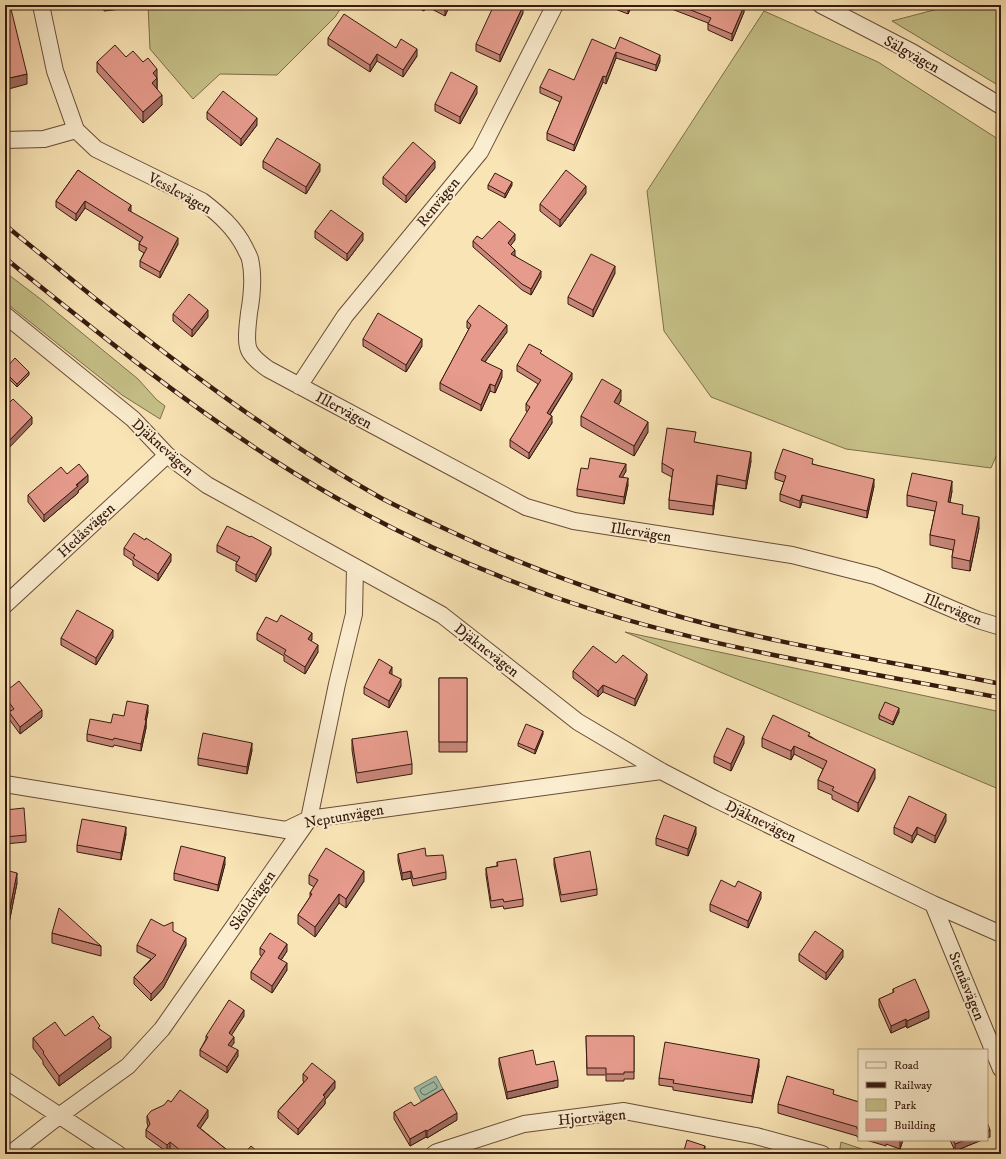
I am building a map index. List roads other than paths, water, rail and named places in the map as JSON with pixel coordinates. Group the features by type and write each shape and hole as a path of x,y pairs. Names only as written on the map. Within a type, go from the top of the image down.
{"street":[{"name":"Vesslevägen","path":"41,5 55,71 76,130 96,149 202,202 213,209 227,222 242,242 250,258 252,281 247,333 248,350 268,369 299,386"},
{"name":"Renvägen","path":"299,386 345,316 480,152 555,5"},
{"name":"Sälgvägen","path":"821,5 912,52 1001,106"},
{"path":"5,140 44,139 76,130"},
{"name":"Djäknevägen","path":"5,316 133,419 167,455 207,486 442,615 578,722 661,771 715,799 933,904 1001,934"},
{"name":"Illervägen","path":"299,386 526,507 574,522 792,555 868,574 978,620 1001,627"},
{"name":"Hedåsvägen","path":"5,605 167,455"},
{"name":"Sköldvägen","path":"10,1154 128,1066 162,1029 309,819 337,684 354,614 355,568"},
{"name":"Neptunvägen","path":"5,784 286,830 309,819 661,771"},
{"name":"Stenåsvägen","path":"933,904 1001,1069"},
{"path":"5,1080 118,1154"},
{"name":"Hjortvägen","path":"434,1154 524,1124 624,1111 756,1136 822,1154"}],"water":[{"path":"436,1076 443,1089 421,1101 414,1088"}],"railway":[{"path":"5,225 161,350 232,403 269,428 343,476 381,498 478,544 531,566 639,605 708,624 791,643 1001,684"},
{"path":"5,258 169,387 237,436 335,497 433,548 535,590 648,626 765,653 1001,698"}]}
